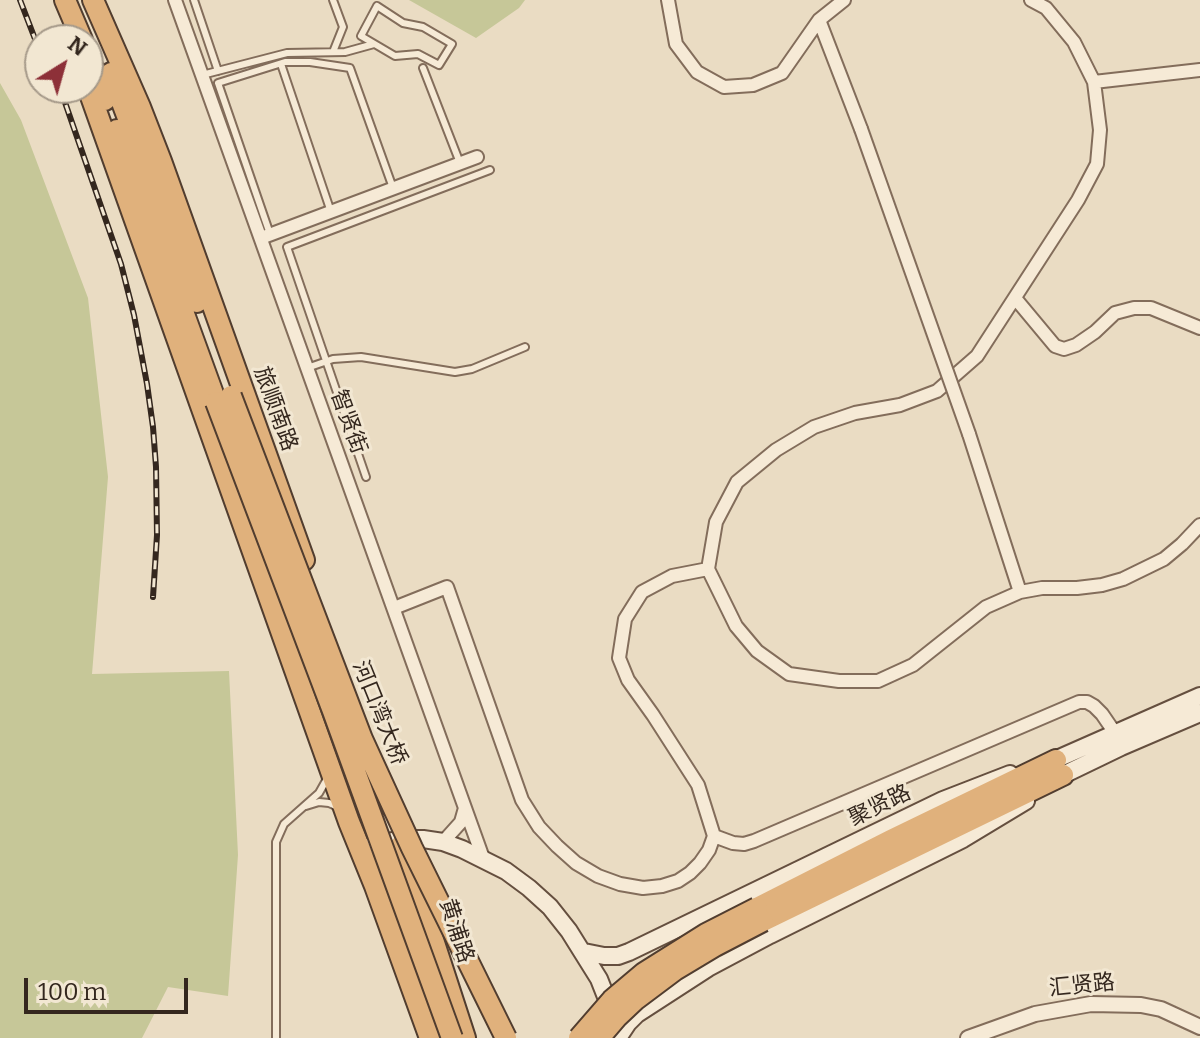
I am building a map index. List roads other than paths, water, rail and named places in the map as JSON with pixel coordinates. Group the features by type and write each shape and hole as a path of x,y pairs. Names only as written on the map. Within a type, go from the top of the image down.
{"highway":[{"path":"57,0 65,24"},
{"path":"65,0 75,24"},
{"path":"84,0 224,399"},
{"name":"旅顺南路","path":"93,0 161,161 401,839"},
{"path":"104,96 224,399"},
{"path":"94,104 328,765 430,1038"},
{"name":"河口湾大桥","path":"224,399 452,1038"},
{"name":"河口湾大桥","path":"224,399 362,739 506,1038"},
{"path":"579,1038 604,1007 644,973 696,940 760,914 1060,767"},
{"name":"黄浦路","path":"401,839 465,1038"},
{"path":"599,1038 635,1000 760,914"}],"main road":[{"name":"聚贤路","path":"617,1038 628,1023 649,1005 708,968 973,834 1029,799 1060,767 1115,733 1200,696"},
{"name":"聚贤路","path":"584,952 618,956 629,952 943,800 987,782 1060,767 1121,747 1200,713"},
{"name":"聚贤路","path":"360,849 401,839 443,842 506,871 550,907 584,952 611,1007 617,1038"},
{"path":"629,952 626,964 631,986 649,1005"}],"street":[{"name":"智贤街","path":"175,0 266,236 307,368 483,858"},
{"path":"668,0 676,44 697,72 724,87 753,85 782,73 819,20 844,0"},
{"path":"1031,0 1046,8 1074,42 1094,82 1100,130 1097,164 1078,200 977,356 937,391 900,405 855,413 814,427 776,450 737,482 716,522 708,569 736,626 757,651 789,674 839,681 878,681 913,665 986,607 1020,592 1102,585 1123,579 1164,559 1200,525"},
{"path":"819,20 969,434 1020,592"},
{"path":"1094,82 1200,70"},
{"path":"266,236 477,157"},
{"path":"1015,298 1055,346 1064,349 1095,332 1115,313 1134,308 1151,308 1200,328"},
{"path":"394,608 447,587 522,800 539,827 576,863 598,876 643,888 662,886 690,873 709,850 714,836 698,785 628,680 619,658 625,619 642,592 672,576 708,569"},
{"path":"714,836 733,843 754,841 1079,702 1094,706 1115,733"},
{"path":"443,842 456,830 465,808"},
{"name":"汇贤路","path":"968,1038 1035,1014 1091,1004 1141,1005 1161,1009 1200,1027"}],"lane":[{"path":"194,0 218,71"},
{"path":"333,0 343,27 333,52"},
{"path":"202,75 287,53 345,52 374,44 395,56 418,54 439,65 452,44 423,27 403,23 377,6 361,36 374,44"},
{"path":"266,236 218,83 281,64 310,62 350,68 393,188"},
{"path":"281,64 331,212"},
{"path":"423,68 460,163"},
{"path":"366,477 287,247 490,170"},
{"path":"307,368 333,359 361,357 455,372 472,369 525,347"},
{"path":"276,1038 276,842 284,824 319,793 328,776 328,765"},
{"path":"299,809 319,802 337,806 346,814"}],"railway":[{"path":"20,0 29,24"},
{"path":"66,104 121,264 147,384 156,467 157,535 153,597"}]}
